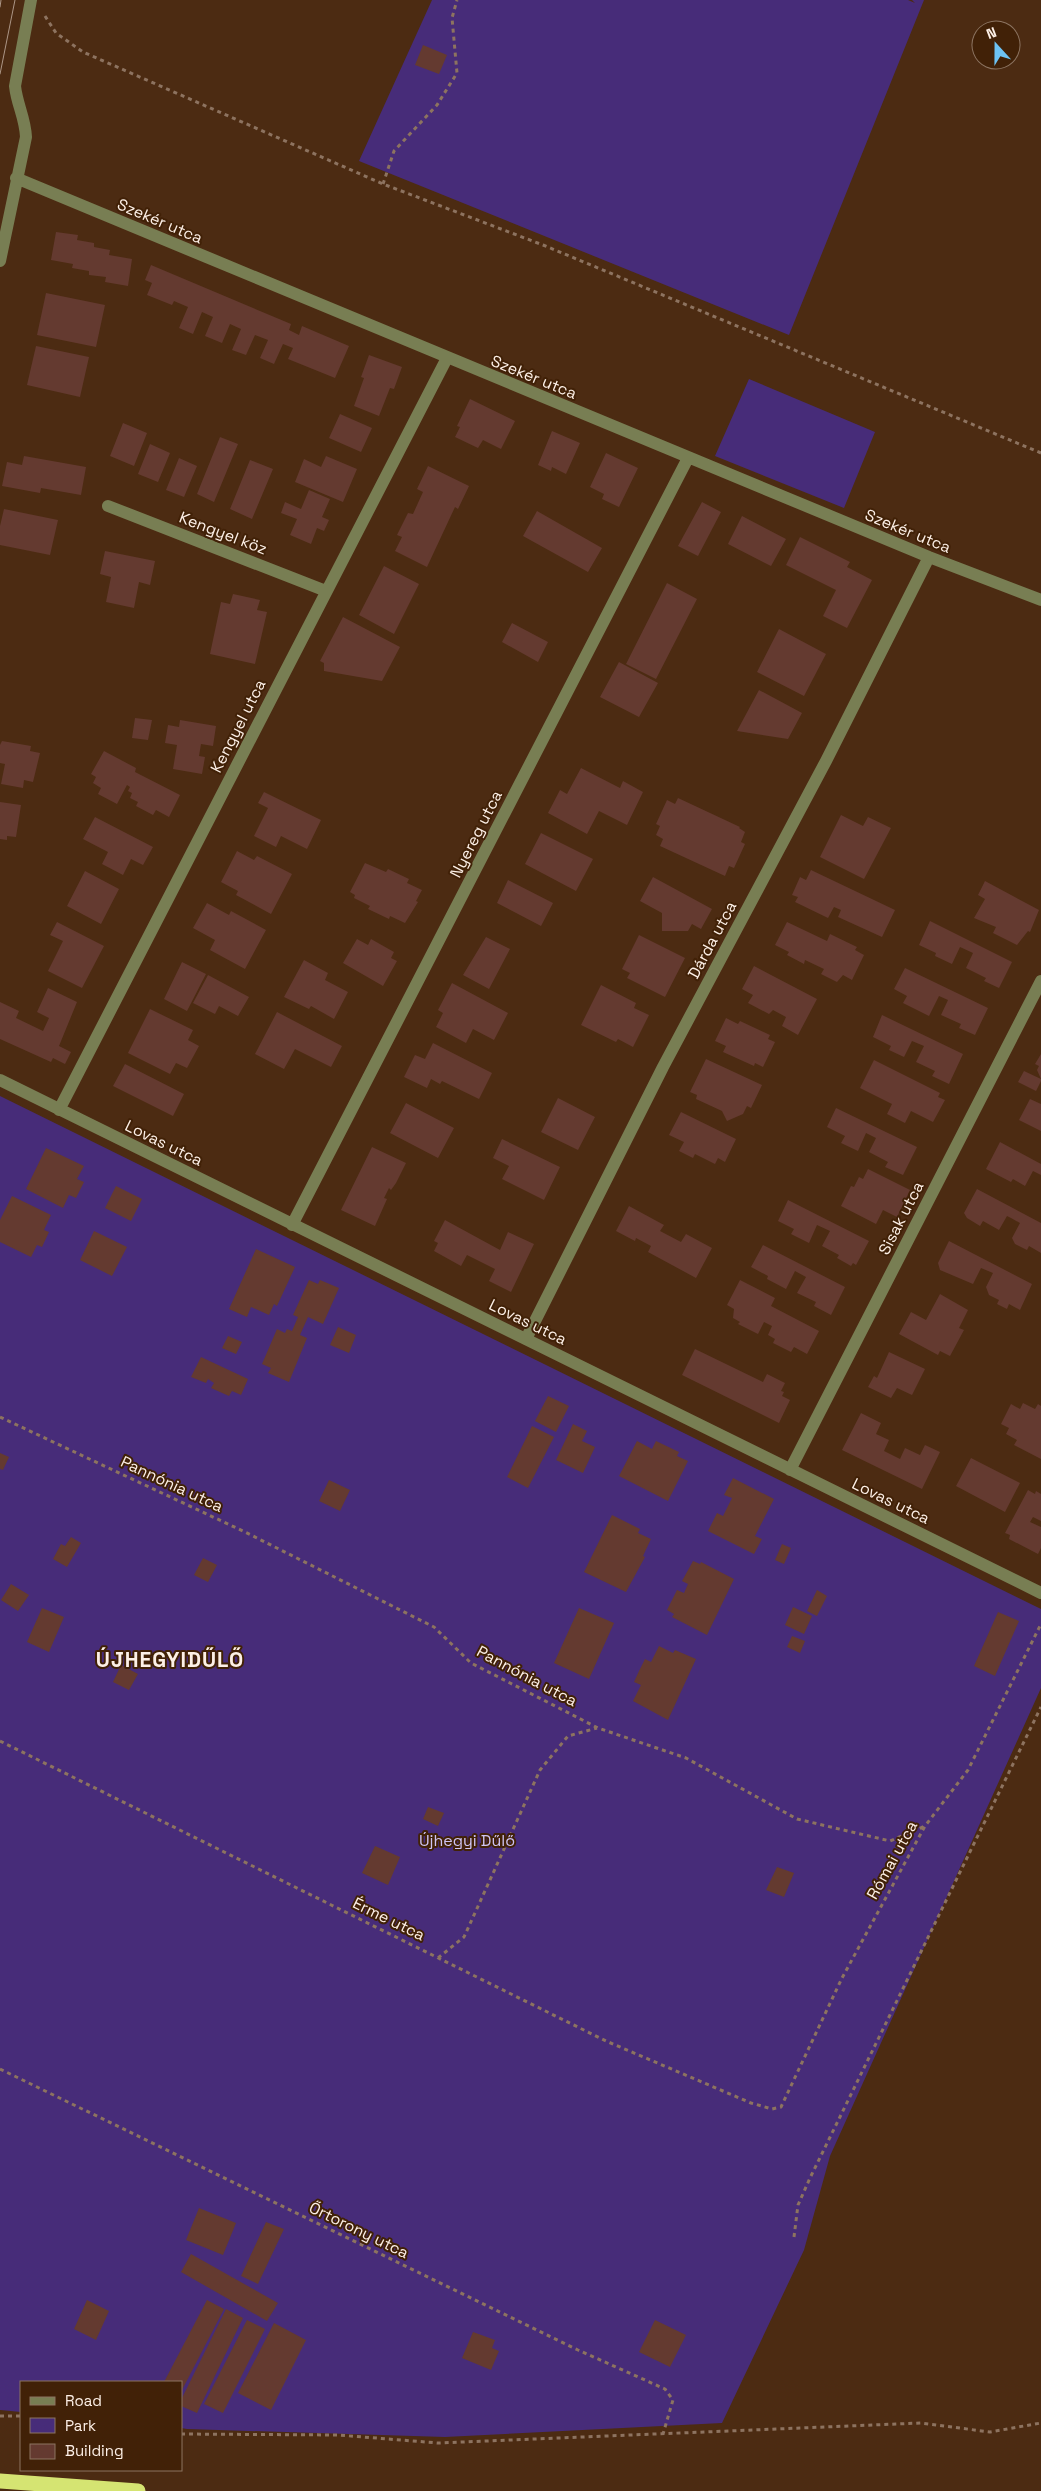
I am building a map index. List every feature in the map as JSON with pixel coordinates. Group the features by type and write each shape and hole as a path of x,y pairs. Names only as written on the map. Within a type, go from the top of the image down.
{"highway":[{"path":"0,2481 138,2491"}],"street":[{"path":"0,260 26,137 26,121 16,96 15,86 19,58 36,4"},
{"name":"Szekér utca","path":"16,178 688,458 929,557 1041,600"},
{"name":"Kengyel utca","path":"59,1110 446,358"},
{"name":"Nyereg utca","path":"292,1225 688,458"},
{"name":"Kengyel köz","path":"108,506 326,591"},
{"name":"Dárda utca","path":"526,1339 663,1067 826,761 929,557"},
{"name":"Sisak utca","path":"790,1470 1041,981"},
{"name":"Lovas utca","path":"0,1080 1041,1593"}],"path":[{"path":"383,184 394,151 438,105 457,73 452,18 457,0"},
{"path":"36,4 56,33 83,52 383,184 543,245 1041,453"},
{"name":"Pannónia utca","path":"0,1417 246,1532 434,1627 471,1663 598,1728 686,1758 797,1819 890,1841 925,1826"},
{"name":"Római utca","path":"772,2109 781,2107 842,1978 925,1826 968,1770 1041,1624"},
{"path":"794,2238 798,2205 810,2178 1041,1707"},
{"path":"438,1958 464,1937 540,1770 568,1736 598,1728"},
{"name":"Érme utca","path":"0,1740 662,2067 751,2103 772,2109"},
{"name":"Őrtorony utca","path":"0,2069 569,2346 666,2389 673,2400 663,2434"},
{"path":"0,2416 20,2416"},
{"path":"182,2434 338,2435 438,2443 921,2423 990,2432 1041,2423"}],"green space":[{"path":"432,0 908,0 915,3 912,0 924,0 789,335 359,161"},
{"path":"749,379 875,432 844,508 715,456"},
{"name":"Újhegyi Dűlő","path":"0,1096 1041,1609 1041,1688 830,2156 804,2250 722,2423 445,2437 187,2429 182,2428 182,2381 20,2381 20,2412 0,2410"}],"building":[{"path":"423,45 447,55 439,74 415,65"},
{"path":"56,232 78,235 77,240 94,243 94,247 110,250 109,255 132,259 128,286 105,282 106,277 89,275 89,271 72,268 73,264 51,260"},
{"path":"151,265 291,324 289,330 299,335 302,326 349,346 335,378 288,359 293,348 283,344 274,364 260,358 268,340 255,335 246,355 232,350 241,329 230,324 222,343 205,336 213,317 202,312 193,334 179,328 188,307 174,301 172,305 147,295 152,283 145,280"},
{"path":"46,293 105,305 96,347 37,335"},
{"path":"36,346 89,357 80,397 27,385"},
{"path":"369,355 402,367 394,389 390,388 379,416 354,406 364,378 361,377"},
{"path":"470,399 515,421 501,449 483,440 478,448 455,437 460,427 457,426"},
{"path":"340,414 372,428 361,452 329,438"},
{"path":"123,423 147,433 134,466 110,456"},
{"path":"552,431 580,443 566,474 552,467 551,471 538,465"},
{"path":"220,437 238,444 214,502 197,494"},
{"path":"150,444 170,453 158,482 138,474"},
{"path":"606,453 638,468 619,507 602,499 604,494 590,487"},
{"path":"24,456 86,467 81,495 41,488 40,493 2,486 7,462 22,465"},
{"path":"326,456 357,469 343,502 295,482 304,459 321,467"},
{"path":"179,458 197,466 184,497 166,490"},
{"path":"250,460 273,469 252,519 230,509"},
{"path":"428,466 469,486 458,509 455,507 427,567 395,551 402,537 397,535 408,513 413,514 423,492 417,489"},
{"path":"309,490 330,499 322,517 329,520 324,531 317,528 311,544 290,535 297,519 281,513 285,502 301,509"},
{"path":"702,502 721,512 698,556 678,546"},
{"path":"4,509 58,520 50,555 0,545 0,526"},
{"path":"537,511 602,548 588,572 523,536"},
{"path":"742,516 786,539 771,566 728,544"},
{"path":"800,537 850,562 847,567 872,580 847,628 823,616 836,590 786,565"},
{"path":"105,551 155,561 150,585 139,582 134,608 106,602 111,577 100,574"},
{"path":"384,566 419,584 394,634 359,615"},
{"path":"667,583 697,599 656,679 626,664"},
{"path":"233,594 260,600 257,610 267,612 255,664 210,654 221,602 230,604"},
{"path":"343,617 400,647 382,681 324,671 324,663 320,661"},
{"path":"512,623 548,642 538,662 502,642"},
{"path":"779,629 826,654 804,696 757,672"},
{"path":"619,662 658,683 639,717 600,697"},
{"path":"759,690 802,713 788,739 737,731"},
{"path":"135,718 152,720 148,740 132,738"},
{"path":"180,720 216,726 213,746 201,744 199,756 205,757 202,774 173,769 177,745 165,743 168,725 179,727"},
{"path":"2,741 31,746 30,751 40,753 33,782 24,780 23,788 1,784 5,764 0,763 0,745"},
{"path":"104,751 136,768 135,772 180,795 169,817 156,810 153,815 136,806 138,802 130,798 132,793 128,791 130,787 127,785 117,804 98,794 101,788 93,783 96,777 91,774"},
{"path":"581,768 620,788 623,781 643,792 627,825 599,811 587,834 548,813 560,790 567,794"},
{"path":"264,792 321,820 307,849 281,836 276,847 254,836 268,808 258,803"},
{"path":"678,798 740,827 745,832 741,842 745,844 734,868 729,866 725,876 660,846 663,839 656,835 660,826 656,824 667,800 675,804"},
{"path":"0,802 21,805 16,837 7,836 7,840 0,839"},
{"path":"841,815 863,826 868,817 891,828 864,879 820,857"},
{"path":"95,817 153,847 143,865 131,859 123,875 102,864 108,852 83,839"},
{"path":"541,833 593,859 576,891 525,864"},
{"path":"237,851 254,860 257,856 292,874 271,914 236,895 238,891 221,882"},
{"path":"365,863 386,872 388,869 409,879 407,883 422,890 416,901 418,902 405,923 390,916 389,919 368,909 370,906 354,898 355,895 350,892"},
{"path":"811,870 895,910 882,937 838,917 841,910 834,907 828,918 795,902 798,897 792,895 800,877 806,880"},
{"path":"85,871 119,889 101,924 67,906"},
{"path":"653,877 712,909 701,929 692,924 688,931 662,931 662,913 640,901"},
{"path":"508,880 553,903 541,926 497,903"},
{"path":"985,881 1039,910 1030,932 1028,931 1017,945 993,933 996,927 974,918 985,899 978,895"},
{"path":"207,903 229,915 231,911 266,930 245,969 210,950 215,940 193,928"},
{"path":"930,921 1012,962 999,988 984,981 986,978 966,968 973,953 960,947 952,964 935,956 936,953 919,945"},
{"path":"57,922 104,946 82,988 48,971 63,941 50,935"},
{"path":"787,922 827,941 830,934 857,947 855,950 864,955 852,980 843,975 837,982 821,974 824,969 805,960 804,964 787,955 789,952 775,945"},
{"path":"639,935 685,958 665,997 627,978 630,973 622,969"},
{"path":"486,937 510,949 489,989 463,975"},
{"path":"357,939 368,945 371,939 394,952 391,958 397,961 383,986 343,963"},
{"path":"304,960 328,973 325,980 348,992 334,1019 311,1006 309,1009 284,997"},
{"path":"182,962 206,974 187,1011 164,999"},
{"path":"754,966 817,999 798,1035 782,1026 786,1017 773,1010 769,1014 748,1003 753,995 742,989"},
{"path":"905,968 988,1008 975,1035 959,1028 961,1024 941,1015 948,1000 939,996 929,1016 903,1003 907,996 894,989"},
{"path":"208,975 249,997 238,1016 219,1006 215,1014 193,1003"},
{"path":"452,983 508,1013 494,1040 473,1029 466,1043 436,1027 443,1013 438,1010"},
{"path":"601,985 636,1003 634,1008 649,1015 633,1047 618,1039 616,1042 581,1025"},
{"path":"48,988 77,1002 59,1046 71,1052 65,1064 53,1058 51,1062 0,1039 0,1002 19,1011 16,1018 43,1031 49,1018 37,1012"},
{"path":"150,1009 193,1030 188,1040 199,1046 187,1068 176,1063 170,1074 128,1053"},
{"path":"277,1012 342,1046 331,1067 295,1049 284,1069 255,1054"},
{"path":"882,1015 963,1054 949,1084 932,1076 935,1071 916,1062 924,1046 912,1041 904,1057 889,1050 891,1046 873,1037"},
{"path":"726,1018 738,1024 740,1021 770,1035 768,1039 775,1042 763,1067 755,1063 754,1066 723,1052 726,1046 715,1041"},
{"path":"433,1043 492,1073 479,1099 442,1081 440,1084 431,1079 427,1088 404,1077 415,1055 425,1059"},
{"path":"1041,1054 1041,1079 1037,1070 1039,1066 1035,1064"},
{"path":"706,1059 762,1085 751,1108 747,1106 743,1114 727,1121 722,1111 696,1099 697,1095 690,1092"},
{"path":"874,1060 940,1093 938,1097 945,1100 933,1122 911,1111 905,1123 887,1114 892,1104 860,1088"},
{"path":"125,1064 184,1094 173,1116 113,1086"},
{"path":"1024,1071 1041,1079 1036,1091 1018,1082"},
{"path":"558,1098 595,1117 578,1150 541,1132"},
{"path":"1030,1099 1041,1104 1041,1131 1019,1120"},
{"path":"406,1103 454,1128 438,1158 390,1133"},
{"path":"836,1108 917,1147 903,1175 885,1167 888,1162 869,1152 876,1138 866,1133 858,1151 841,1143 845,1136 827,1127"},
{"path":"681,1112 736,1139 725,1162 718,1158 715,1164 695,1154 693,1158 679,1151 684,1142 669,1135"},
{"path":"502,1139 560,1167 544,1200 502,1179 509,1166 493,1158"},
{"path":"1000,1142 1041,1164 1041,1175 1033,1171 1025,1186 1013,1179 1011,1182 986,1169"},
{"path":"372,1147 406,1163 396,1183 391,1190 389,1188 384,1198 387,1199 375,1226 341,1210"},
{"path":"46,1148 84,1166 77,1179 84,1182 76,1198 69,1195 63,1208 26,1189"},
{"path":"868,1169 910,1190 897,1217 883,1210 876,1224 841,1206 851,1186 854,1187 859,1177 863,1179"},
{"path":"116,1186 142,1199 131,1221 105,1208"},
{"path":"977,1189 1041,1223 1041,1253 1029,1246 1027,1250 1015,1244 1012,1238 1020,1223 1007,1216 999,1230 983,1221 980,1226 967,1218 964,1213"},
{"path":"12,1196 51,1215 44,1230 49,1232 42,1247 37,1245 31,1257 0,1242 0,1220"},
{"path":"788,1200 869,1241 856,1265 853,1263 851,1266 837,1258 839,1255 822,1246 830,1231 817,1225 809,1243 791,1234 794,1229 778,1221"},
{"path":"629,1206 664,1225 660,1231 681,1242 686,1234 712,1248 696,1278 648,1252 651,1246 636,1238 635,1241 616,1231"},
{"path":"445,1220 500,1250 508,1232 534,1244 511,1292 489,1281 495,1269 467,1255 461,1266 434,1251 438,1243 434,1241"},
{"path":"94,1231 127,1247 112,1276 80,1260"},
{"path":"949,1241 1032,1284 1020,1310 1009,1304 1007,1309 997,1304 999,1300 989,1295 986,1287 993,1273 981,1268 973,1284 940,1270 938,1263"},
{"path":"763,1245 845,1287 831,1315 814,1306 816,1302 797,1293 806,1277 795,1271 786,1289 767,1279 768,1276 751,1267"},
{"path":"256,1249 295,1267 277,1306 274,1304 269,1315 251,1307 247,1317 229,1309"},
{"path":"309,1280 318,1284 320,1280 339,1288 323,1324 308,1317 300,1335 307,1338 289,1382 268,1373 271,1368 262,1364 277,1329 285,1333 287,1329 292,1331 298,1317 293,1315"},
{"path":"740,1280 775,1298 771,1306 819,1331 807,1354 794,1347 791,1352 773,1343 775,1339 768,1335 772,1326 764,1322 758,1334 738,1324 740,1322 733,1318 734,1309 727,1305"},
{"path":"940,1294 968,1310 959,1328 964,1330 950,1356 940,1351 938,1355 899,1334 911,1312 926,1320"},
{"path":"338,1327 356,1335 349,1353 330,1345"},
{"path":"228,1336 242,1342 236,1354 222,1348"},
{"path":"695,1349 763,1382 767,1374 785,1383 781,1391 784,1392 782,1396 790,1400 779,1423 682,1375"},
{"path":"889,1352 925,1369 912,1395 897,1388 891,1398 868,1387 874,1376 877,1378"},
{"path":"201,1357 248,1379 241,1395 232,1391 229,1396 211,1388 214,1383 208,1379 206,1383 191,1377"},
{"path":"548,1396 569,1406 556,1432 535,1421"},
{"path":"1023,1403 1035,1409 1038,1404 1041,1406 1041,1459 1014,1445 1017,1440 1006,1434 1009,1428 1001,1424 1011,1404 1020,1409"},
{"path":"861,1413 881,1423 876,1434 889,1440 884,1451 900,1459 905,1448 920,1455 925,1445 940,1452 922,1489 842,1450"},
{"path":"573,1424 587,1431 582,1441 595,1447 583,1473 556,1460"},
{"path":"532,1426 554,1437 528,1488 507,1477"},
{"path":"637,1441 652,1449 656,1441 679,1452 677,1456 688,1461 668,1501 619,1476"},
{"path":"0,1453 9,1457 3,1470 0,1469"},
{"path":"971,1458 1020,1483 1005,1512 956,1486"},
{"path":"733,1478 774,1499 755,1536 762,1539 754,1554 708,1531 717,1513 723,1516 732,1498 724,1495"},
{"path":"329,1480 350,1490 340,1511 319,1501"},
{"path":"1028,1490 1035,1494 1036,1491 1041,1494 1041,1521 1033,1517 1030,1522 1041,1527 1041,1548 1038,1554 1009,1539 1010,1535 1005,1533"},
{"path":"612,1515 640,1529 638,1533 651,1539 643,1556 645,1557 626,1592 584,1572"},
{"path":"71,1537 81,1543 67,1567 53,1559 61,1544 65,1546"},
{"path":"782,1544 791,1548 784,1564 775,1560"},
{"path":"203,1558 217,1565 208,1582 194,1575"},
{"path":"693,1561 700,1564 701,1562 734,1579 707,1635 672,1617 674,1614 667,1610 677,1590 684,1593 688,1584 682,1581"},
{"path":"11,1584 29,1595 18,1611 1,1600"},
{"path":"817,1590 827,1596 817,1616 807,1611"},
{"path":"793,1607 812,1616 804,1634 785,1625"},
{"path":"42,1608 64,1617 49,1652 27,1642"},
{"path":"579,1608 614,1623 589,1679 554,1663"},
{"path":"998,1612 1019,1621 995,1676 974,1666"},
{"path":"792,1636 805,1641 800,1653 787,1647"},
{"path":"659,1646 673,1653 675,1650 696,1659 668,1720 633,1701 641,1685 634,1682 639,1671 645,1659 651,1662"},
{"path":"121,1665 138,1674 129,1690 113,1682"},
{"path":"428,1807 444,1813 438,1826 423,1819"},
{"path":"375,1846 400,1857 388,1885 362,1873"},
{"path":"777,1867 794,1873 784,1897 766,1890"},
{"path":"199,2208 236,2223 223,2255 186,2240"},
{"path":"266,2222 284,2229 258,2284 241,2276"},
{"path":"191,2254 278,2303 267,2321 181,2272"},
{"path":"87,2300 109,2311 96,2340 74,2329"},
{"path":"207,2300 224,2309 182,2390 182,2381 165,2381"},
{"path":"226,2309 243,2318 197,2413 182,2406 182,2398"},
{"path":"247,2320 265,2329 223,2413 204,2404"},
{"path":"655,2320 686,2335 670,2367 639,2352"},
{"path":"274,2323 306,2340 271,2410 238,2393"},
{"path":"473,2332 495,2340 492,2348 499,2351 491,2370 462,2358"}],"tram line":[{"path":"0,7 1,0"},
{"path":"0,74 15,0"}],"district":[{"name":"ÚJHEGYIDŰLŐ","path":"170,1659"}]}
